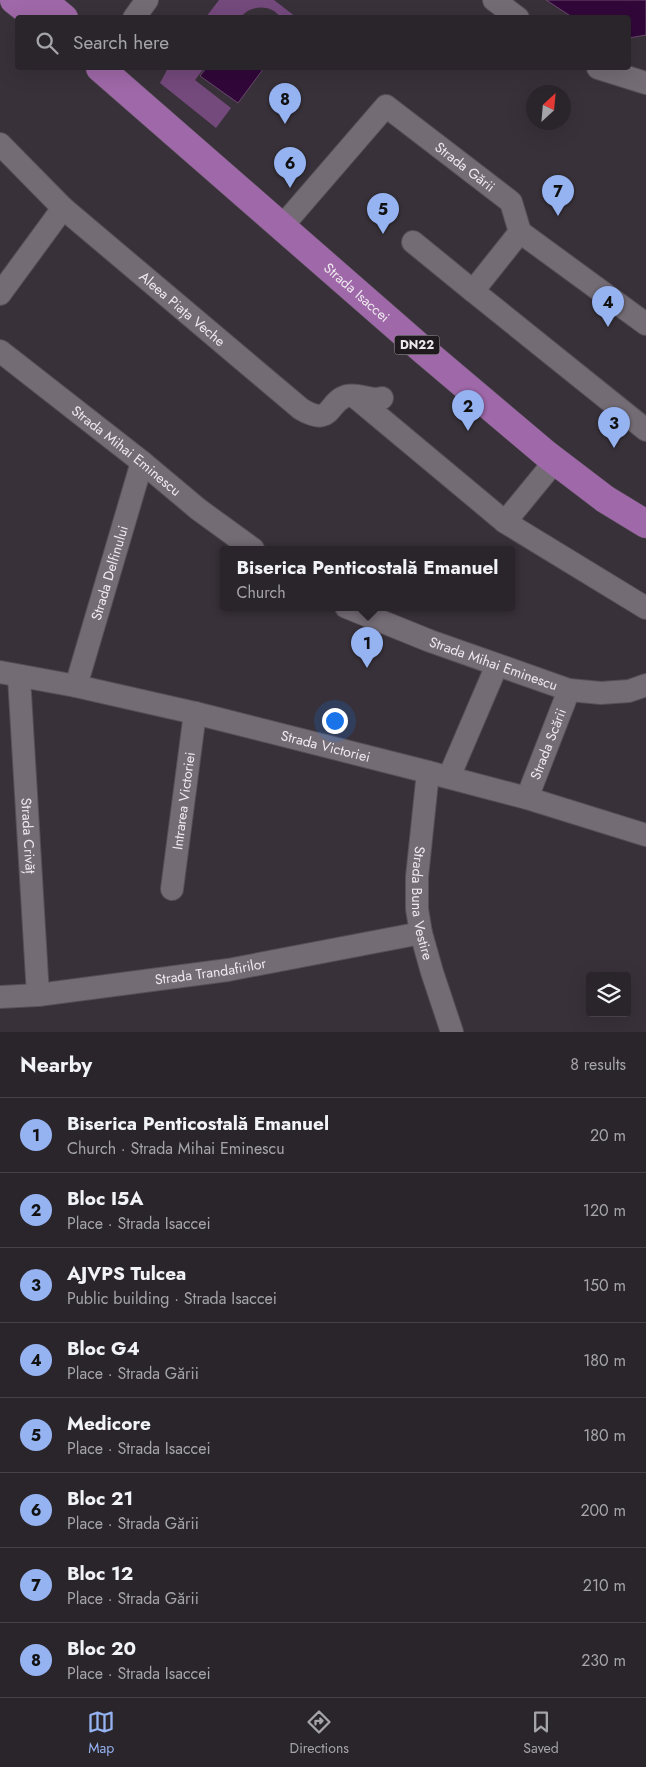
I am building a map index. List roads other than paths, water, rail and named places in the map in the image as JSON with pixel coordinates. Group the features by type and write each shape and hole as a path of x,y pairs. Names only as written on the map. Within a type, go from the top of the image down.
{"main road":[{"path":"14,0 34,15"},
{"path":"42,0 60,15"},
{"name":"Strada Isaccei","path":"102,70 423,350 555,461 598,494 646,524"},
{"name":"Strada Isaccei","path":"127,70 292,216 552,438 614,485 646,504"}],"street":[{"path":"136,15 147,0"},
{"path":"494,0 514,15"},
{"path":"604,70 646,83"},
{"name":"Strada Gării","path":"292,216 386,106 511,202 520,232"},
{"name":"Aleea Piața Veche","path":"0,144 63,208 301,409 310,414 322,416 330,412 348,391"},
{"path":"0,294 63,208"},
{"path":"473,291 520,232 646,324"},
{"path":"413,242 646,430"},
{"name":"Strada Mihai Eminescu","path":"0,351 142,462 198,510 249,546"},
{"path":"348,391 376,400 382,398"},
{"path":"348,391 505,522 646,608"},
{"path":"505,522 555,461"},
{"name":"Strada Delfinului","path":"76,686 142,462"},
{"name":"Strada Mihai Eminescu","path":"356,611 430,642 569,690 601,693 629,691 646,684"},
{"name":"Strada Buna Vestire","path":"452,1032 441,1004 420,933 416,909 417,877 438,774 496,665"},
{"name":"Strada Victoriei","path":"9,674 76,686 195,713 438,774 528,798 646,835"},
{"name":"Strada Crivăț","path":"9,674 38,995"},
{"name":"Strada Scării","path":"528,798 569,690"},
{"name":"Intrarea Victoriei","path":"172,889 195,713"},
{"name":"Strada Trandafirilor","path":"0,997 38,995 228,970 420,933"}],"place":[{"name":"Bloc 20","path":"285,124"},
{"name":"Bloc 21","path":"290,188"},
{"name":"Bloc 12","path":"558,216"},
{"name":"Medicore","path":"383,234"},
{"name":"Bloc G4","path":"608,327"},
{"name":"Bloc I5A","path":"468,431"},
{"name":"AJVPS Tulcea","path":"614,448"},
{"name":"Biserica Penticostală Emanuel","path":"367,668"}]}
